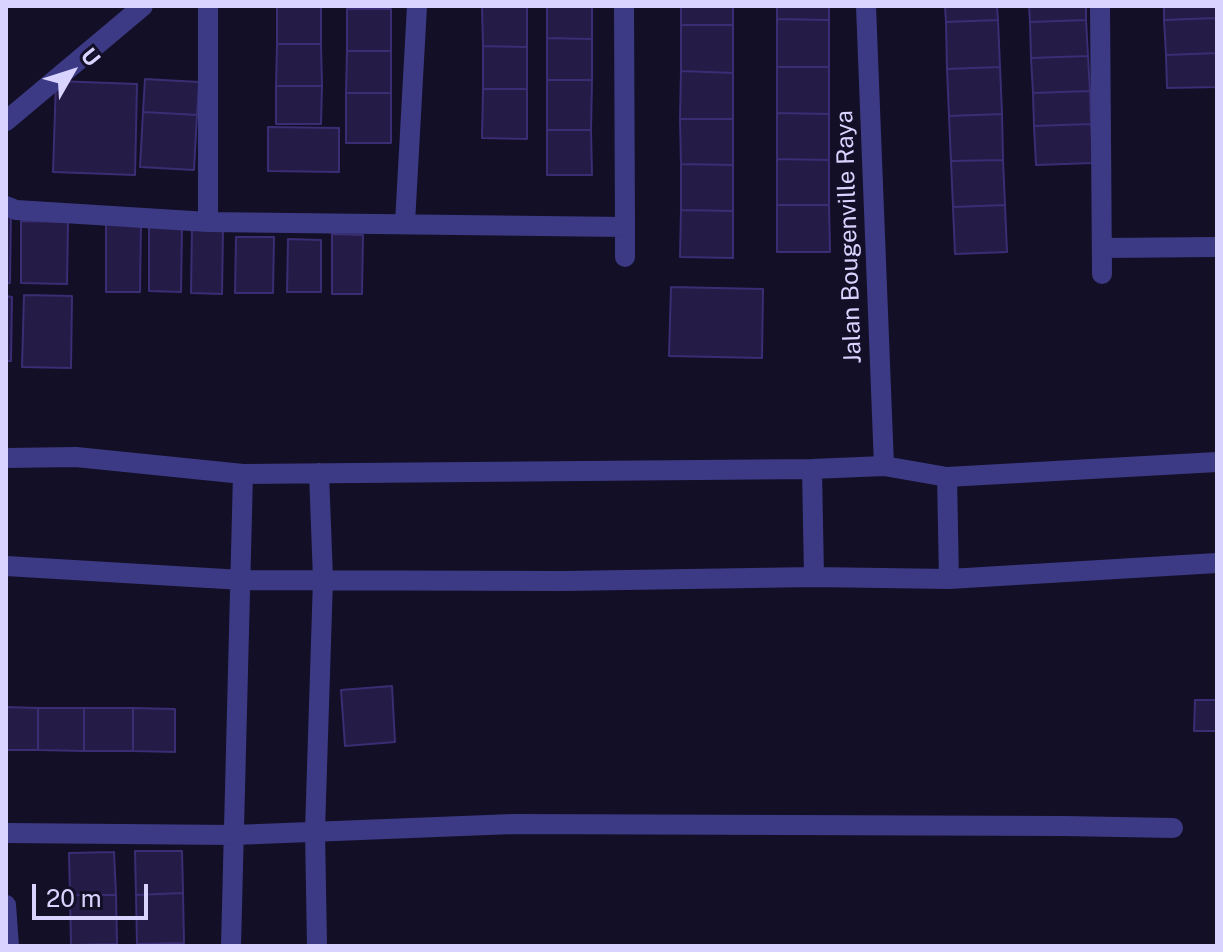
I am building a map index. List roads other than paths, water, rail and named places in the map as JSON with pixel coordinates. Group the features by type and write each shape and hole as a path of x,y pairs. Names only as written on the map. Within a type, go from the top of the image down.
{"street":[{"path":"6,121 143,6"},
{"path":"208,6 208,222"},
{"path":"405,223 417,6"},
{"path":"624,6 625,257"},
{"name":"Jalan Bougenville Raya","path":"866,6 884,466"},
{"path":"1100,6 1102,274"},
{"path":"6,206 16,210 208,222 625,227"},
{"path":"1103,248 1217,247"},
{"path":"6,458 76,457 243,474 884,466 947,477 1217,462"},
{"path":"812,469 814,577"},
{"path":"317,946 315,831 323,579 319,473"},
{"path":"231,946 243,474"},
{"path":"947,477 949,579"},
{"path":"6,566 242,580 564,581 814,577 949,579 1217,563"},
{"path":"6,833 234,835 513,824 1173,828"},
{"path":"6,905 9,946"}]}
